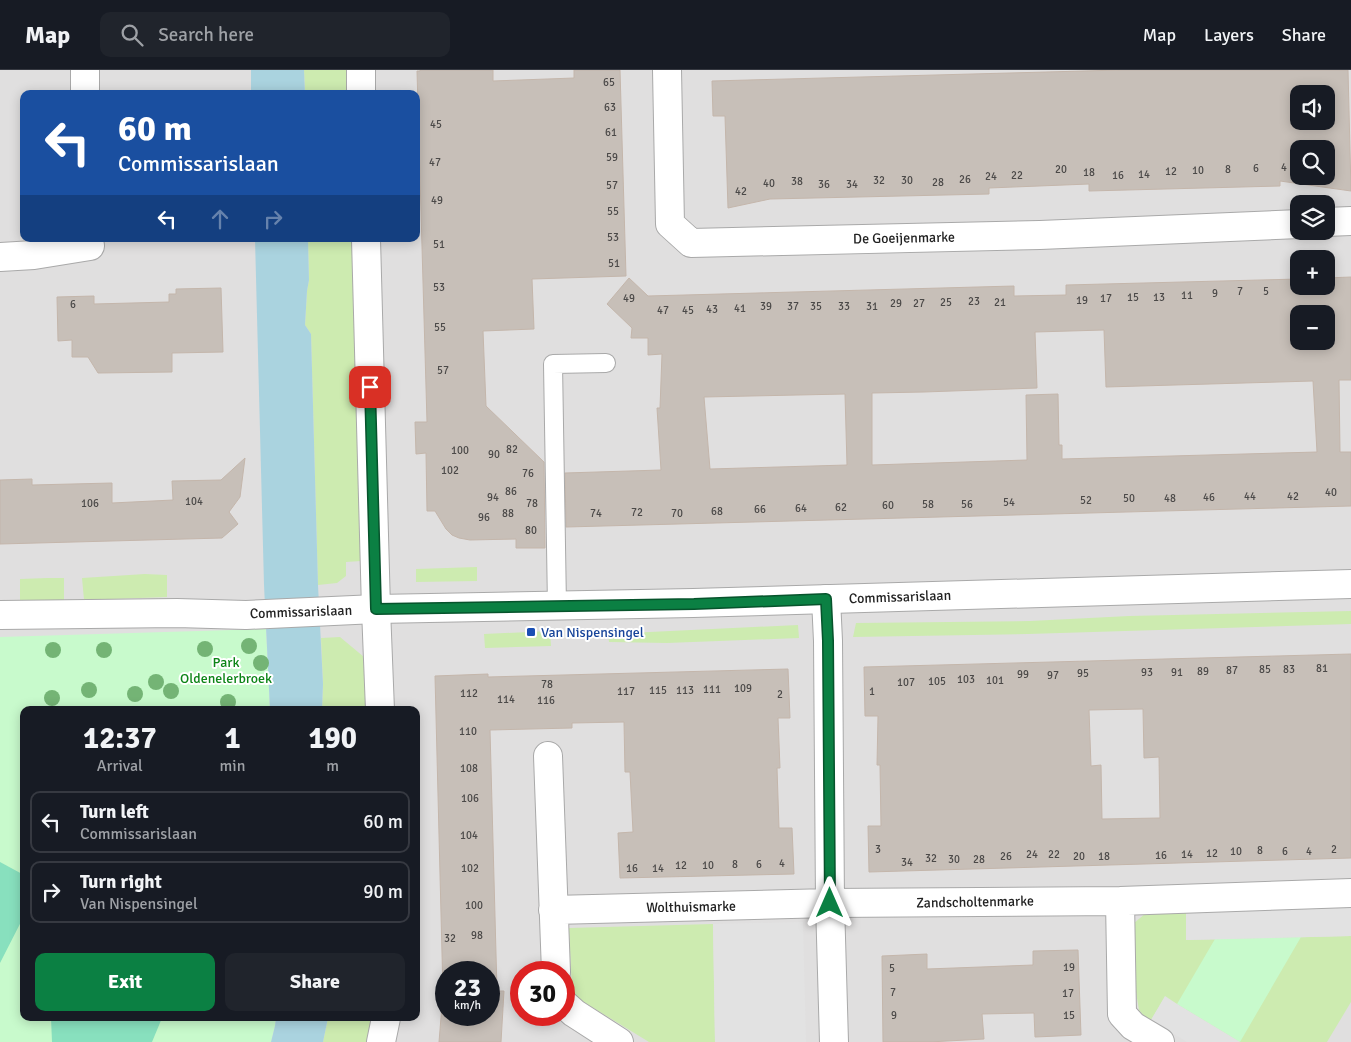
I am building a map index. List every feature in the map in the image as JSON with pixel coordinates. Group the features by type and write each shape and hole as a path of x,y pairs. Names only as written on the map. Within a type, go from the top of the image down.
{"street":[{"path":"85,70 85,90"},
{"path":"361,70 362,90"},
{"name":"De Goeijenmarke","path":"667,70 670,224 691,244 1040,235 1290,224"},
{"path":"1335,222 1351,221"},
{"path":"0,256 34,255 90,246 90,242"},
{"path":"366,242 380,706"},
{"name":"Commissarislaan","path":"0,615 177,613 246,615 376,609 694,604 1351,584"},
{"path":"826,599 834,1042"},
{"path":"548,756 555,961"},
{"name":"Zandscholtenmarke","path":"830,903 1120,900 1351,893"},
{"path":"1120,900 1122,1014 1133,1026 1160,1042"},
{"name":"Wolthuismarke","path":"553,910 830,903"},
{"path":"575,1015 619,1042"},
{"path":"381,1042 385,1021"}],"lane":[{"path":"557,606 553,364 606,363"}],"shaded area":[{"path":"0,70 1351,70 1351,1042 0,1042"},
{"path":"1351,908 1351,936 1186,940 1186,912"},
{"path":"803,922 806,1042 715,1042 713,924"},
{"path":"1165,996 1240,1042 1187,1042 1151,1020"}],"green space":[{"path":"304,70 348,70 349,90 305,90"},
{"path":"308,242 352,242 361,561 346,562 346,576 337,583 318,585 311,334 305,325 309,280"},
{"path":"477,567 477,581 416,582 416,569"},
{"path":"145,574 167,575 167,597 84,600 82,578"},
{"path":"64,578 64,602 20,602 20,579"},
{"path":"1351,611 1351,624 1028,634 853,637 856,623 1030,621 1129,616"},
{"path":"798,625 799,638 667,643 609,642 608,634"},
{"name":"Park Oldenelerbroek","path":"266,629 270,706 20,706 20,1021 276,1021 271,1042 0,1042 0,637"},
{"path":"550,631 551,646 485,648 484,634"},
{"path":"340,637 364,657 366,706 322,706 321,638"},
{"path":"0,862 20,873 20,924 0,963"},
{"path":"1186,912 1186,940 1351,936 1351,1002 1327,1042 1240,1042 1165,997 1151,1020 1144,1016 1139,1010 1136,992 1134,923 1146,913"},
{"path":"713,924 715,1042 649,1042 576,997 575,961 571,961 569,928"},
{"path":"1301,937 1240,1042 1177,1004 1215,939"},
{"path":"51,1021 161,1021 152,1042 52,1042"},
{"path":"327,1021 370,1021 367,1042 323,1042"}],"water":[{"path":"251,70 304,70 305,90 251,90"},
{"path":"255,242 308,242 309,280 305,325 311,334 318,585 323,684 322,706 270,706 264,585"},
{"path":"276,1021 327,1021 323,1042 271,1042"}],"building":[{"path":"493,70 493,81 574,78 574,70 620,70 626,276 532,279 534,329 483,331 486,406 544,462 545,548 516,548 516,539 470,540 459,538 452,535 446,529 435,511 427,511 426,453 416,454 415,422 427,422 420,176 420,90 418,90 417,71"},
{"path":"1121,70 1348,70 1351,191 1308,185 1335,185 1335,140 1290,140 1290,182 1280,181 1280,186 1089,191 1089,184 989,188 989,194 770,199 728,208 725,116 713,116 712,81"},
{"path":"1351,277 1351,380 1339,380 1340,452 1351,452 1351,506 566,527 565,473 661,470 657,408 660,408 662,354 648,355 648,338 631,338 632,328 607,304 629,278 648,296 1014,286 1014,296 1066,295 1066,285 1290,279 1290,295 1335,295 1335,278","holes":["1104,330 1106,387 1313,381 1317,452 1062,459 1062,445 1059,445 1058,394 1026,395 1027,460 872,465 872,393 1037,388 1035,332","845,394 847,465 710,469 704,397"]},
{"path":"221,288 223,352 172,353 172,372 98,373 88,357 72,357 72,340 58,341 57,297 94,296 94,304 169,302 169,294 176,294 176,289"},
{"path":"245,458 240,497 229,512 238,524 222,538 0,544 0,480 32,479 32,485 112,483 112,503 173,500 172,481 221,480"},
{"path":"1351,654 1351,858 869,872 868,826 881,826 880,765 877,765 878,716 865,716 864,667","holes":["1143,709 1144,758 1159,757 1160,818 1102,819 1101,765 1091,766 1089,710"]},
{"path":"788,669 790,718 778,718 780,768 777,768 779,828 792,828 794,874 620,878 618,833 633,832 630,772 625,772 624,722 572,723 572,728 490,730 496,961 442,961 435,676 488,674 488,677"},
{"path":"1078,950 1081,1035 1035,1037 1034,1013 982,1014 984,1039 883,1042 882,956 927,954 927,969 1033,965 1033,951"},
{"path":"500,991 504,991 501,1042 439,1042 440,1026 500,1026"}],"place":[{"name":"Van Nispensingel","path":"531,632"}],"route":[{"path":"370,387 376,609 694,604 826,599 830,903"}]}
